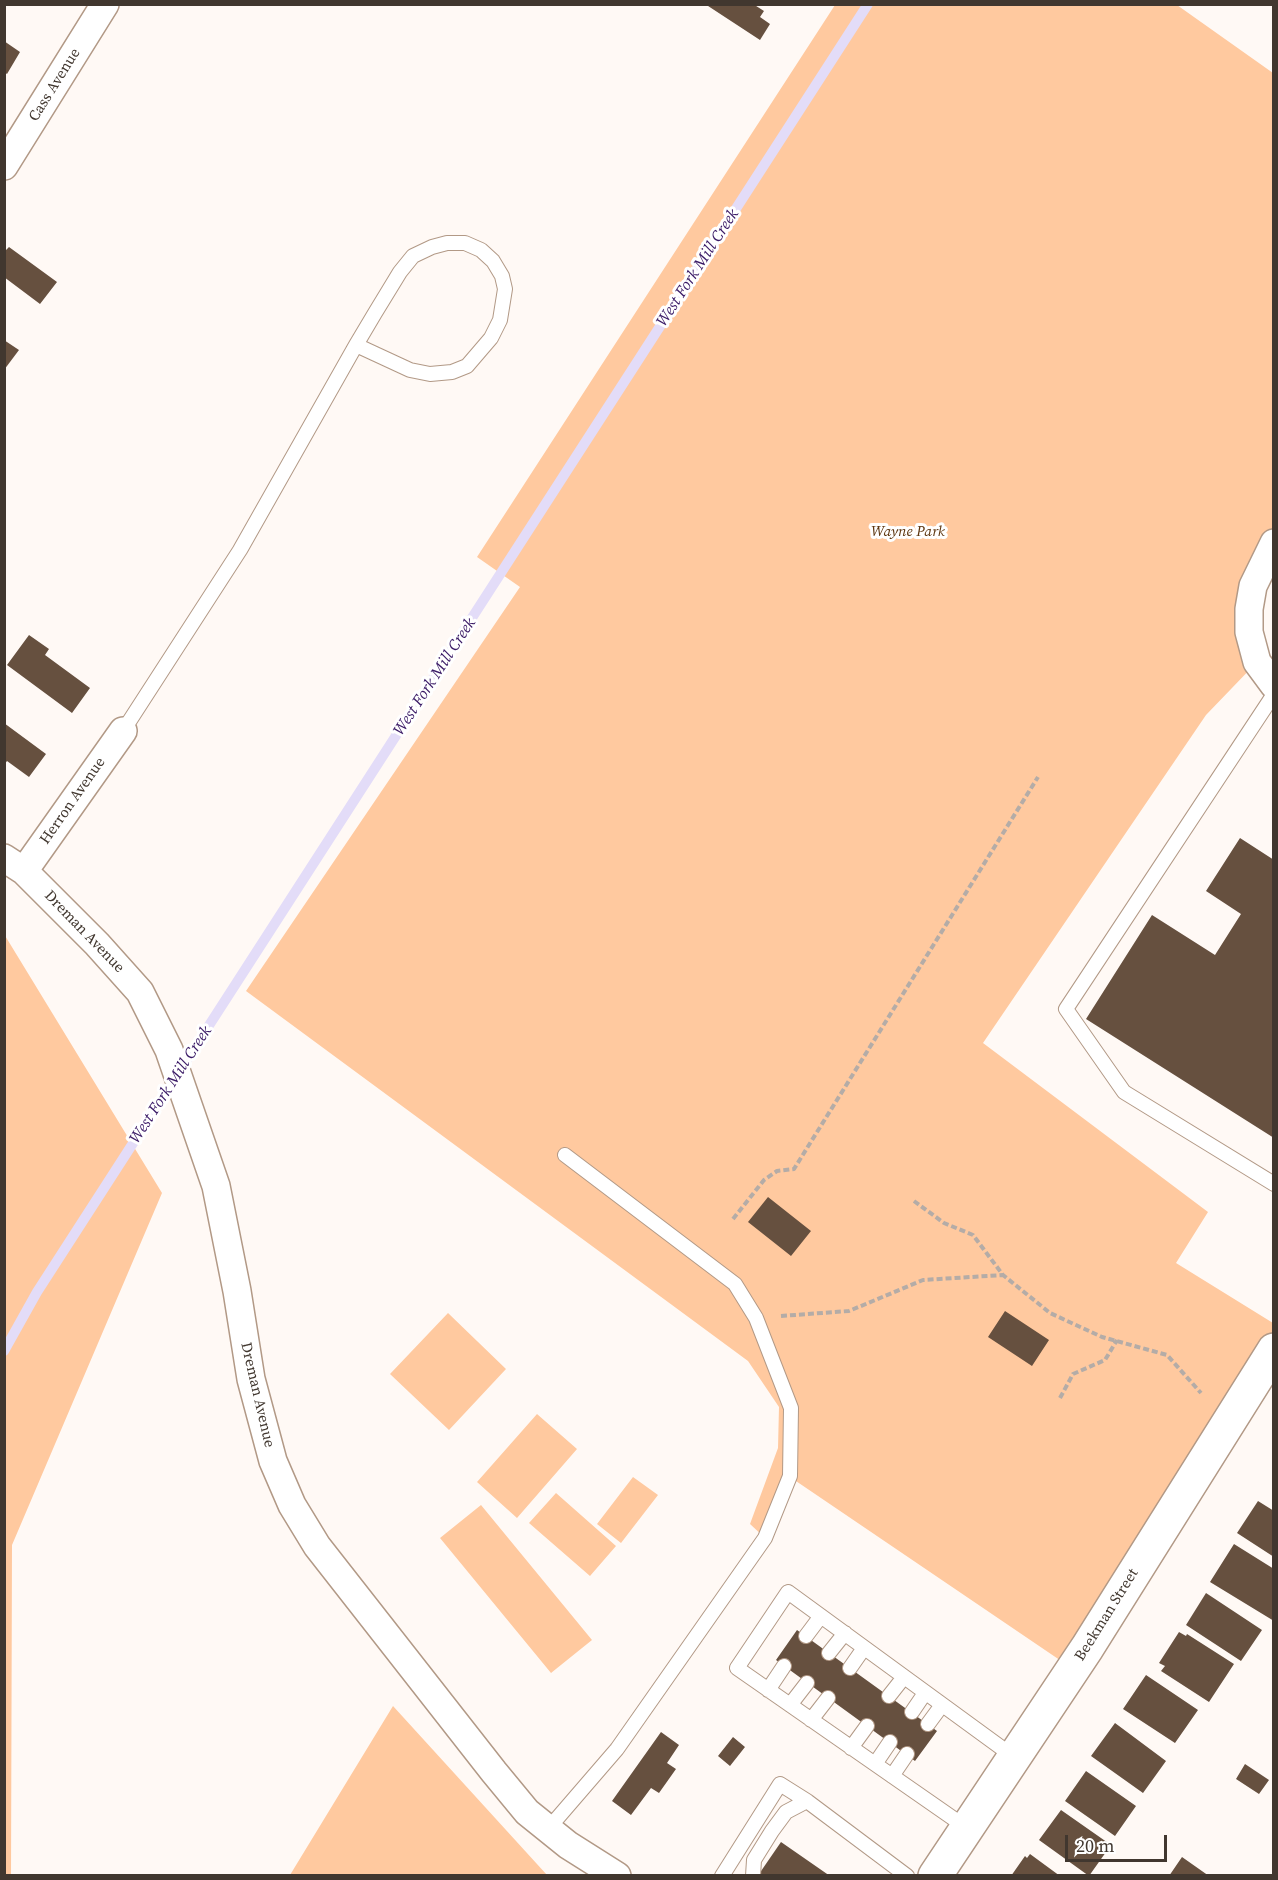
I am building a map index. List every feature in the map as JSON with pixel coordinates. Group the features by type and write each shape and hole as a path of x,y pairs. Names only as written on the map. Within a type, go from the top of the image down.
{"main road":[{"name":"Beekman Street","path":"935,1875 1087,1648 1274,1350"}],"street":[{"name":"Cass Avenue","path":"4,166 105,4"},
{"path":"1274,543 1253,586 1249,609 1249,632 1257,662 1274,685"},
{"name":"Herron Avenue","path":"14,865 123,731"},
{"name":"Dreman Avenue","path":"14,865 97,944 140,992 169,1050 216,1186 237,1291 251,1379 273,1461 292,1505 317,1546 479,1754 528,1812 568,1845 617,1875"}],"lane":[{"path":"123,731 240,550 356,345 400,272 413,256 447,243 465,243 481,250 493,261 502,276 505,289 500,320 491,338 467,366 452,372 430,374 410,370 356,345"},
{"path":"1274,694 1066,1009 1125,1092 1274,1184"},
{"path":"548,1829 617,1749 765,1538 790,1476 791,1408 756,1318 735,1284 565,1155"},
{"path":"967,1828 737,1668 788,1592 1015,1758"},
{"path":"806,1636 821,1616"},
{"path":"829,1653 844,1633"},
{"path":"850,1668 864,1648"},
{"path":"768,1690 784,1666"},
{"path":"889,1696 904,1677"},
{"path":"790,1705 807,1683"},
{"path":"912,1712 925,1693"},
{"path":"811,1720 828,1698"},
{"path":"928,1724 942,1705"},
{"path":"851,1748 867,1726"},
{"path":"875,1764 890,1742"},
{"path":"892,1776 907,1754"},
{"path":"722,1875 780,1784 807,1801 907,1875"},
{"path":"753,1875 754,1860 772,1831 786,1812 807,1801"}],"path":[{"path":"733,1219 764,1180 777,1171 794,1169 1038,777"},
{"path":"914,1201 944,1223 973,1235 1003,1275 1050,1313 1102,1337 1167,1355 1201,1394"},
{"path":"756,1318 849,1311 922,1280 1003,1275"},
{"path":"1060,1398 1073,1374 1105,1360 1117,1340"}],"green space":[{"name":"Wayne Park","path":"835,5 1177,5 1273,73 1274,543 1253,586 1257,662 1206,715 983,1043 1208,1212 1176,1263 1273,1323 1273,1350 1073,1669 790,1477 765,1538 750,1524 778,1448 779,1407 748,1361 246,991 520,587 477,557"},
{"path":"4,934 162,1193 12,1545 11,1876 4,1875"},
{"path":"448,1313 506,1369 449,1430 390,1374"},
{"path":"537,1414 577,1449 517,1518 477,1482"},
{"path":"633,1477 658,1495 621,1543 597,1524"},
{"path":"556,1493 616,1546 590,1576 529,1523"},
{"path":"481,1505 592,1640 551,1673 440,1538"},
{"path":"393,1706 547,1875 290,1875"}],"building":[{"path":"705,4 753,4 764,11 760,17 770,24 760,40"},
{"path":"4,41 20,52 7,74 4,72"},
{"path":"9,247 57,282 40,304 4,277 4,252"},
{"path":"4,340 19,350 4,370"},
{"path":"29,635 49,649 45,655 90,688 72,713 7,665"},
{"path":"4,723 46,754 29,777 7,761 4,765"},
{"path":"1240,838 1274,860 1274,1138 1086,1019 1152,915 1215,955 1241,914 1206,891"},
{"path":"768,1197 811,1231 791,1256 748,1222"},
{"path":"1005,1311 1049,1340 1032,1366 988,1337"},
{"path":"1258,1501 1274,1511 1274,1557 1237,1533"},
{"path":"1234,1544 1274,1569 1274,1621 1210,1582"},
{"path":"1206,1593 1262,1630 1241,1661 1186,1625"},
{"path":"797,1630 937,1731 915,1761 776,1660"},
{"path":"1179,1632 1186,1636 1187,1634 1234,1664 1209,1702 1161,1671 1165,1666 1159,1663"},
{"path":"1146,1675 1198,1710 1175,1743 1123,1709"},
{"path":"1115,1723 1166,1761 1143,1793 1091,1756"},
{"path":"661,1732 679,1745 667,1763 676,1769 659,1793 651,1788 631,1815 612,1801"},
{"path":"733,1737 745,1747 730,1766 718,1756"},
{"path":"1245,1764 1269,1780 1259,1794 1236,1779"},
{"path":"1086,1771 1136,1806 1115,1836 1065,1801"},
{"path":"1061,1810 1111,1845 1089,1876 1039,1840"},
{"path":"781,1842 830,1876 762,1876 759,1874"},
{"path":"1030,1854 1060,1876 1011,1876 1025,1856 1027,1858"},
{"path":"1182,1857 1209,1876 1169,1876"}],"waterway":[{"name":"West Fork Mill Creek","path":"4,1351 37,1292 868,4"}]}
